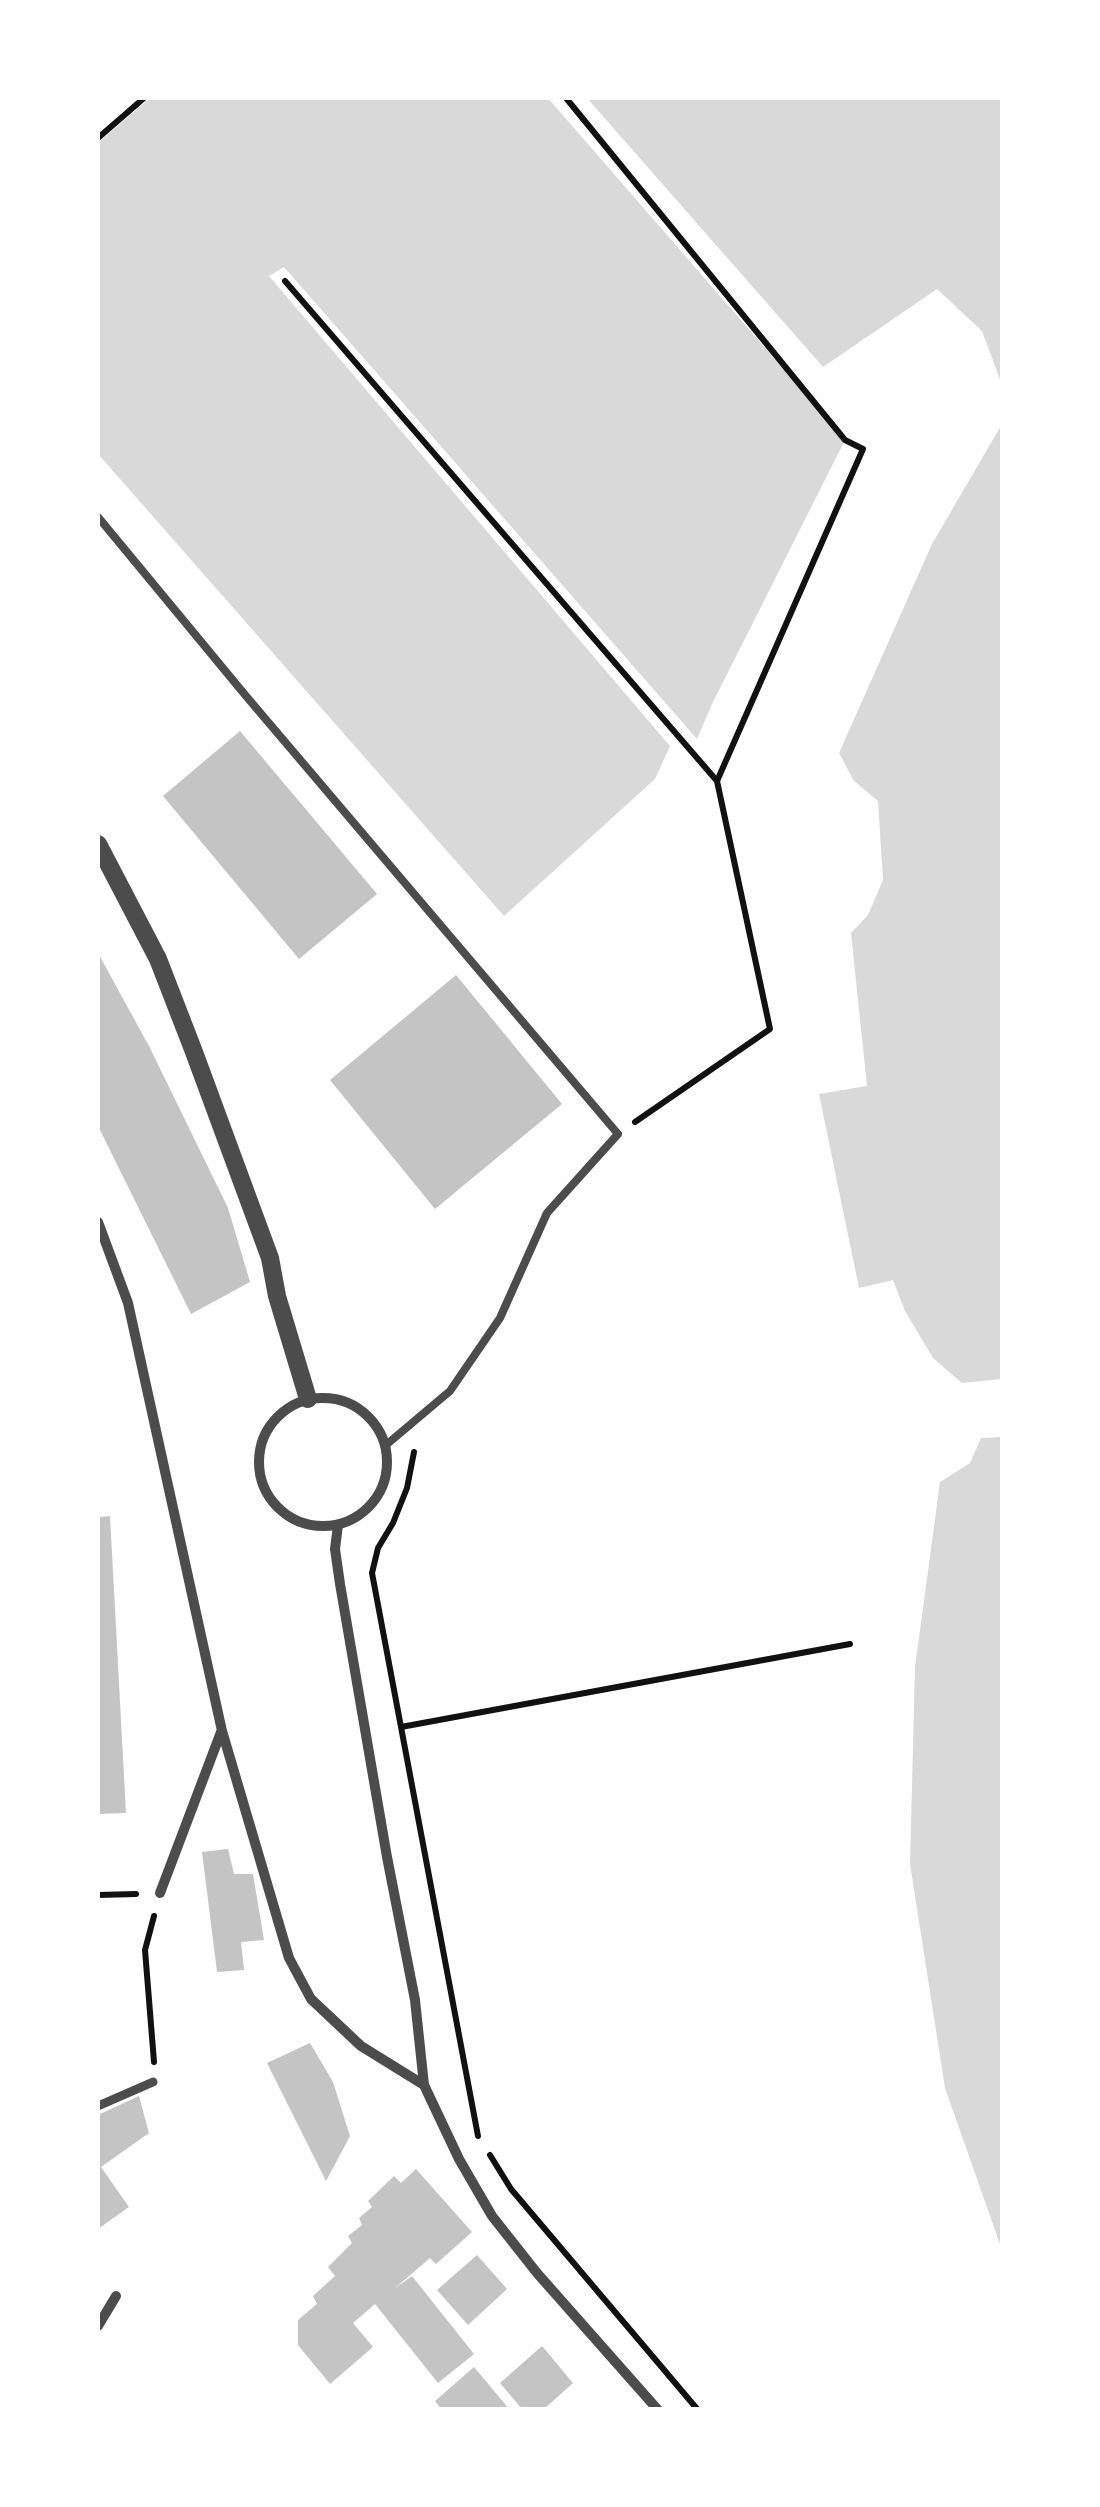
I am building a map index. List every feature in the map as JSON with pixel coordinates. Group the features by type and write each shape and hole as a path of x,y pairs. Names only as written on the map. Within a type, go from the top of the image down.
{"street":[{"path":"98,844 158,960 194,1052 270,1258 277,1296 308,1398"},
{"path":"98,1222 128,1302 222,1731 289,1958 311,1999 361,2046 424,2085"},
{"path":"328,1397 364,1412 378,1426 386,1445 386,1476 373,1504 358,1517 338,1524 318,1526 299,1522 275,1503 261,1477 259,1457 274,1420 308,1398 328,1397"},
{"path":"338,1524 340,1584 415,2000 424,2085 459,2159 492,2216 658,2410"},
{"path":"160,1893 222,1731"},
{"path":"98,2106 153,2082"},
{"path":"98,2326 116,2296"}],"lane":[{"path":"98,517 618,1134 547,1213 500,1318 450,1390 386,1445"}],"path":[{"path":"98,138 144,98"},
{"path":"566,98 845,440 863,449 717,781"},
{"path":"284,282 717,781 770,1029 618,1134"},
{"path":"416,1443 407,1488 393,1524 378,1548 372,1574 478,2136 511,2189 698,2410"},
{"path":"401,1727 850,1644"},
{"path":"98,1896 160,1893 145,1950 153,2082"}],"shaded area":[{"path":"150,98 548,98 845,440 697,739 284,267 269,276 670,746 655,779 504,916 98,454 98,143"},
{"path":"587,98 1002,98 1002,385 982,331 937,289 823,367"},
{"path":"1002,424 1002,1379 962,1383 933,1358 905,1311 893,1280 859,1288 819,1094 867,1086 851,933 868,915 883,880 878,801 854,781 839,753 932,544"},
{"path":"1002,1437 1002,2250 945,2088 910,1864 915,1667 940,1482 970,1463 981,1438"}],"building":[{"path":"240,731 377,894 299,959 163,796"},
{"path":"98,953 150,1048 228,1208 250,1282 191,1314 98,1126"},
{"path":"456,975 562,1104 435,1209 330,1080"},
{"path":"110,1516 126,1813 98,1814 98,1517"},
{"path":"228,1849 234,1874 253,1874 264,1940 241,1942 244,1970 217,1972 202,1852"},
{"path":"310,2043 333,2082 350,2136 326,2181 267,2063"},
{"path":"139,2096 149,2133 101,2167 129,2207 98,2229 98,2115"},
{"path":"416,2169 472,2232 436,2264 430,2258 394,2289 412,2276 474,2354 438,2383 375,2304 353,2323 373,2347 330,2384 298,2345 298,2320 317,2304 313,2296 335,2276 328,2267 352,2243 348,2236 362,2225 359,2218 372,2207 368,2201 394,2176 401,2183"},
{"path":"477,2255 507,2289 468,2325 437,2290"},
{"path":"542,2346 573,2383 543,2410 523,2410 500,2383"},
{"path":"474,2367 510,2410 442,2410 435,2401"}]}
